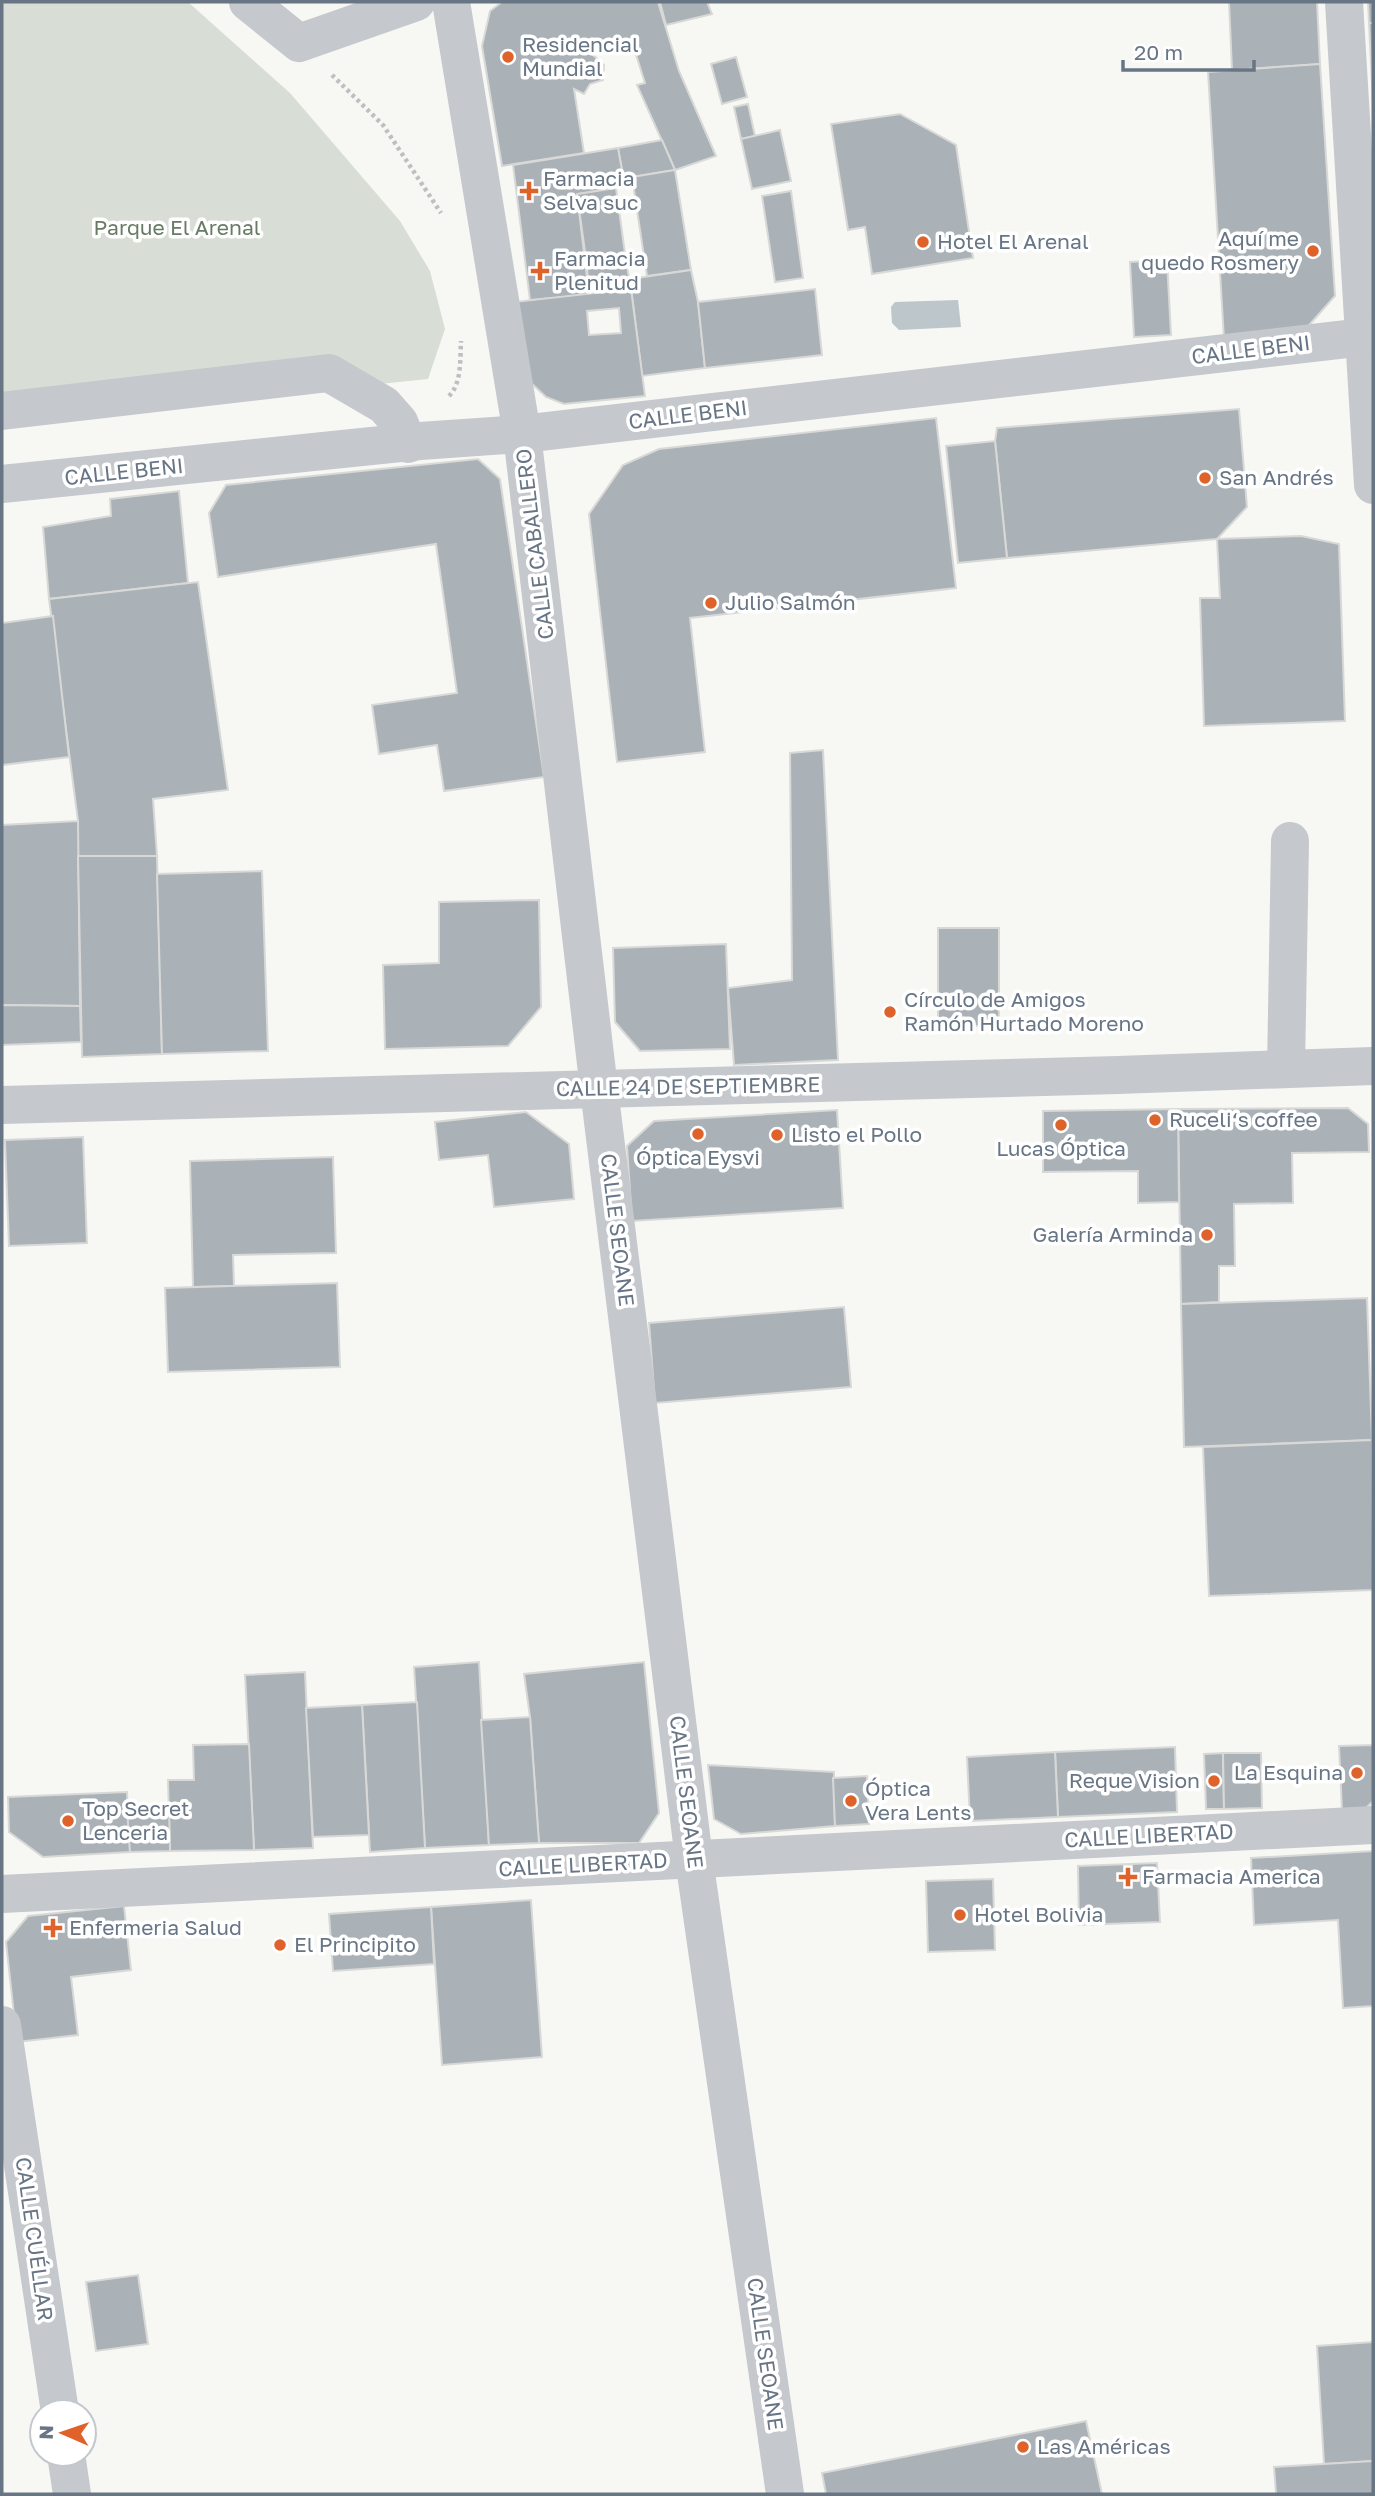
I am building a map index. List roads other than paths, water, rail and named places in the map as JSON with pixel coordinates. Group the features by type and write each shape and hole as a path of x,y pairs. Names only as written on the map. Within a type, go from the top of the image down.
{"street":[{"path":"248,2 299,43 416,2"},
{"name":"CALLE CABALLERO","path":"451,2 522,434 599,1089"},
{"path":"1344,2 1369,336 1373,485"},
{"name":"CALLE BENI","path":"2,484 522,434 1369,336"},
{"path":"2,411 330,373 384,405 399,422 408,443"},
{"path":"1286,1069 1290,841"},
{"name":"CALLE 24 DE SEPTIEMBRE","path":"2,1105 1373,1066"},
{"name":"CALLE SEOANE","path":"599,1089 694,1859 785,2494"},
{"name":"CALLE LIBERTAD","path":"2,1894 1373,1825"},
{"name":"CALLE CUÉLLAR","path":"2,2025 58,2398"},
{"path":"68,2468 72,2494"}],"place":[{"name":"Residencial Mundial","path":"508,57"},
{"name":"Farmacia Selva suc","path":"529,191"},
{"name":"Hotel El Arenal","path":"923,242"},
{"name":"Aquí me quedo Rosmery","path":"1313,251"},
{"name":"Farmacia Plenitud","path":"540,271"},
{"name":"San Andrés","path":"1205,478"},
{"name":"Julio Salmón","path":"711,603"},
{"name":"Círculo de Amigos Ramón Hurtado Moreno","path":"890,1012"},
{"name":"Ruceli‘s coffee","path":"1155,1120"},
{"name":"Lucas Óptica","path":"1061,1125"},
{"name":"Óptica Eysvi","path":"698,1134"},
{"name":"Listo el Pollo","path":"777,1135"},
{"name":"Galería Arminda","path":"1207,1235"},
{"name":"La Esquina","path":"1357,1773"},
{"name":"Reque Vision","path":"1214,1781"},
{"name":"Óptica Vera Lents","path":"851,1801"},
{"name":"Top Secret Lenceria","path":"68,1821"},
{"name":"Farmacia America","path":"1128,1877"},
{"name":"Hotel Bolivia","path":"960,1915"},
{"name":"Enfermeria Salud","path":"53,1928"},
{"name":"El Principito","path":"280,1945"},
{"name":"Las Américas","path":"1023,2447"}],"park label":[{"name":"Parque El Arenal","path":"177,228"}]}
